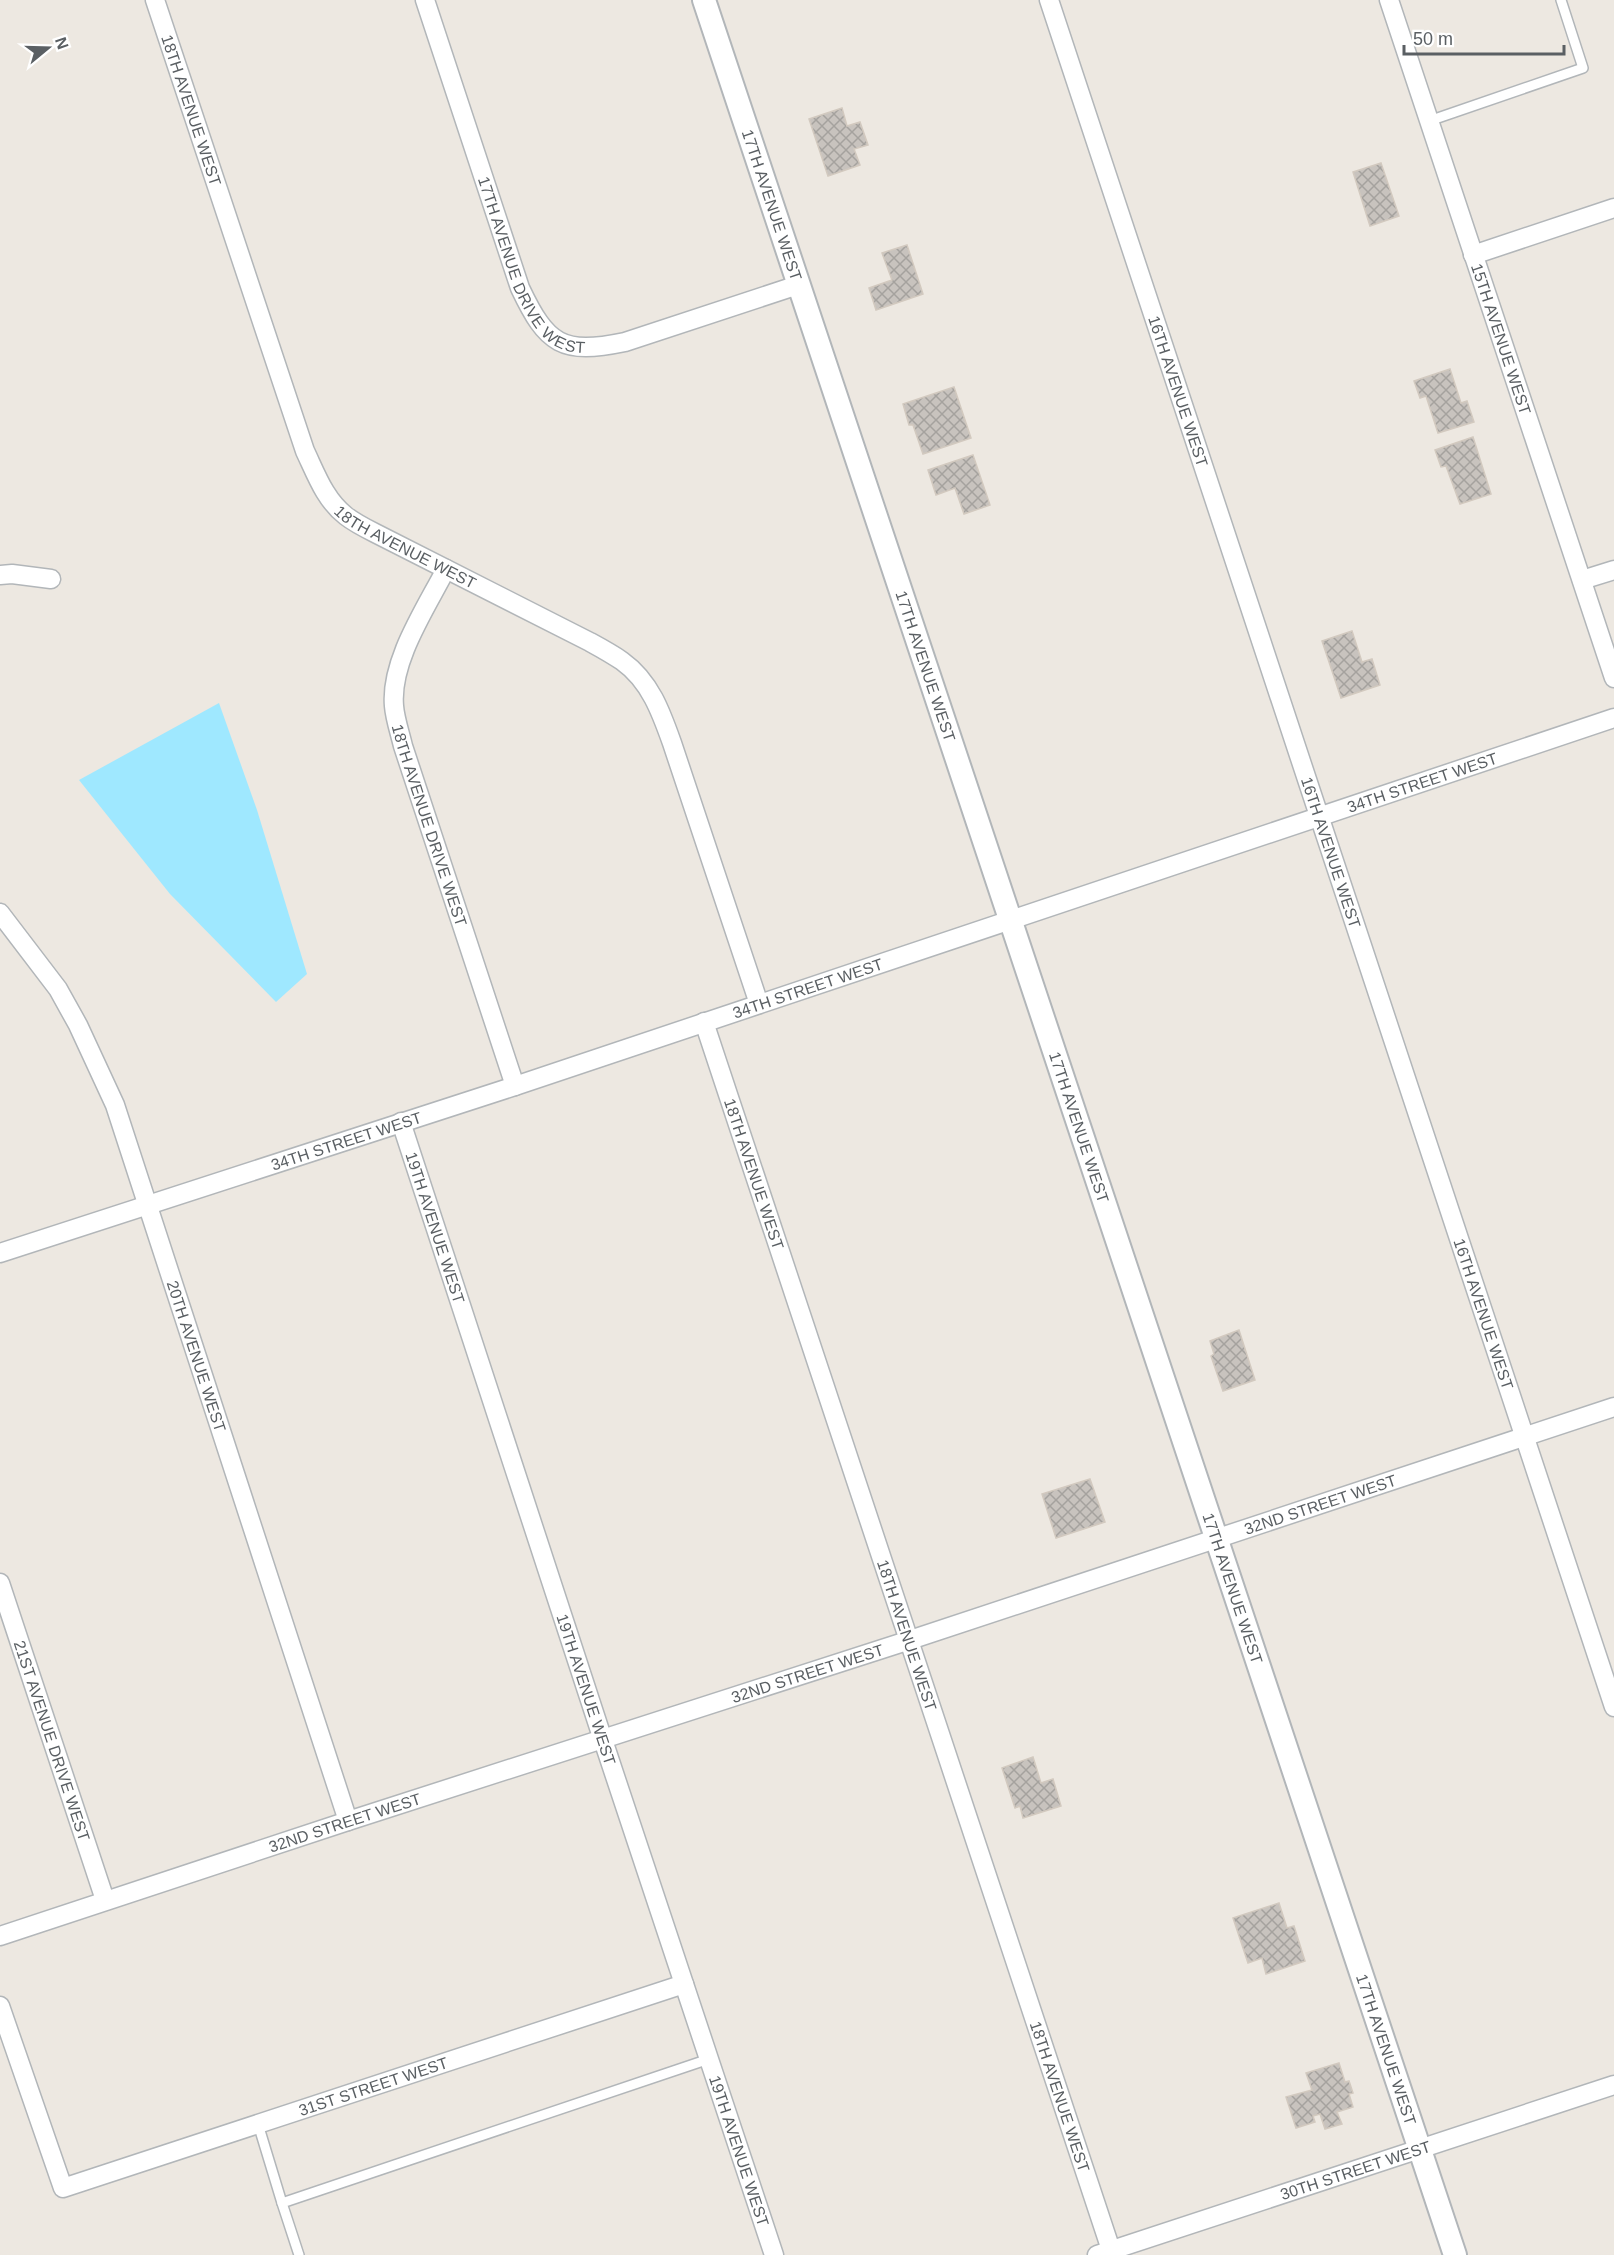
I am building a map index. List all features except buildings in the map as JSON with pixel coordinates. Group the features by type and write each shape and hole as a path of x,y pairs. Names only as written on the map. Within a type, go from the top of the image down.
{"street":[{"name":"18TH AVENUE WEST","path":"154,0 305,451 321,486 330,500 345,515 375,534 590,642 623,662 645,683 659,707 672,743 759,1004"},
{"name":"17TH AVENUE DRIVE WEST","path":"425,0 520,288 535,318 555,339 582,348 596,348 625,342 798,285"},
{"name":"17TH AVENUE WEST","path":"704,0 1455,2255"},
{"name":"16TH AVENUE WEST","path":"1049,0 1614,1707"},
{"name":"15TH AVENUE WEST","path":"1389,0 1614,678"},
{"path":"1473,255 1614,208"},
{"name":"18TH AVENUE DRIVE WEST","path":"446,570 405,649 396,677 394,707 403,746 515,1086"},
{"path":"1582,580 1614,570"},
{"path":"0,575 12,574 51,579"},
{"name":"34TH STREET WEST","path":"0,1253 515,1086 1614,718"},
{"name":"20TH AVENUE WEST","path":"0,913 58,989 78,1025 115,1105 348,1821"},
{"name":"18TH AVENUE WEST","path":"704,1022 910,1641 1104,2253"},
{"name":"19TH AVENUE WEST","path":"401,1122 774,2255"},
{"name":"32ND STREET WEST","path":"0,1936 348,1821 910,1641 1217,1537 1614,1407"},
{"name":"21ST AVENUE DRIVE WEST","path":"0,1583 105,1900"},
{"name":"31ST STREET WEST","path":"0,2006 63,2188 684,1984"},
{"name":"30TH STREET WEST","path":"1104,2253 1614,2085"}],"lane":[{"path":"1429,121 1583,68 1561,0"},
{"path":"282,2203 709,2059"},
{"path":"258,2124 299,2255"}],"water":[{"path":"219,703 257,810 307,974 276,1002 170,894 79,780"}]}
